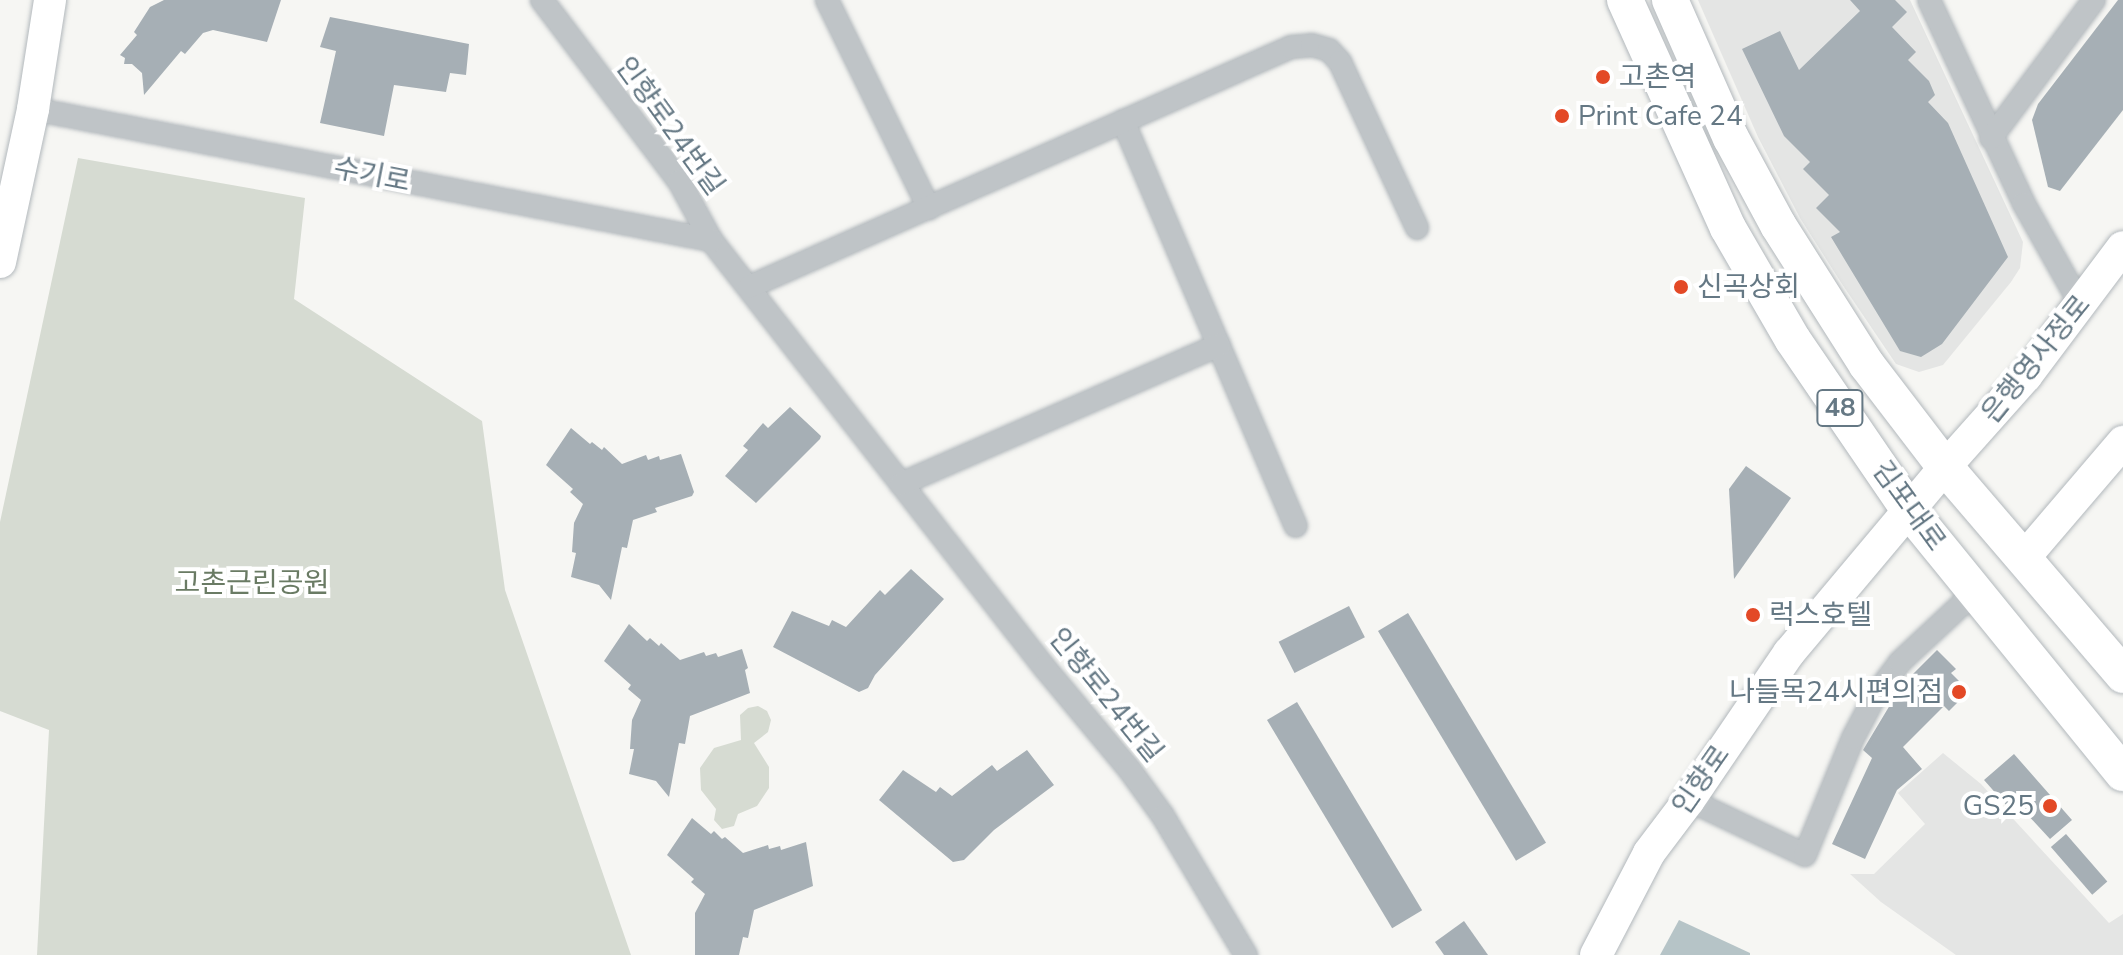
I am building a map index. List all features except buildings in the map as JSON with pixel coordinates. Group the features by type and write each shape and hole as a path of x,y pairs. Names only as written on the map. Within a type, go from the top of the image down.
{"main road":[{"name":"김포대로","path":"1625,0 1672,109 1759,286 1909,510 2123,773"},
{"name":"김포대로","path":"1670,0 1731,138 1778,225 1867,365 1945,467 2123,675"}],"street":[{"path":"0,262 33,109 50,0"},
{"name":"인향로24번길","path":"542,0 679,181 711,240 1044,667 1129,769 1163,816 1246,955"},
{"path":"827,0 929,208"},
{"path":"1929,0 1991,138 2081,305"},
{"path":"1991,138 2094,0"},
{"path":"749,287 1291,47 1312,45 1329,50 1340,62 1417,228"},
{"name":"수기로","path":"33,109 711,240"},
{"path":"1123,121 1296,526"},
{"name":"은행영사정로","path":"1945,467 2026,376 2119,259"},
{"path":"901,484 1219,345"},
{"path":"2024,558 2123,442"},
{"name":"인향로","path":"1596,955 1641,865 1789,653 1945,467"},
{"path":"1689,800 1805,855 1853,738 1876,694 1900,662 1974,593"}],"shaded area":[{"path":"1698,0 1910,0 2023,242 2020,268 2011,282 1943,365 1919,372 1896,364 1842,284 1800,218 1758,137"},
{"path":"1943,753 1981,784 2109,923 2123,914 2123,955 1956,955 1881,902 1850,874 1874,874 1925,824 1898,793"},
{"path":"1679,920 1750,953 1750,955 1660,955"}],"green space":[{"name":"고촌근린공원","path":"78,158 305,198 294,299 482,421 505,590 631,955 37,955 49,730 0,711 0,522"},
{"path":"758,706 767,711 771,720 768,732 754,743 769,767 769,788 757,806 738,814 734,826 722,829 714,820 716,809 701,790 700,768 714,748 741,740 740,715 748,708"}],"place":[{"name":"고촌역","path":"1603,77"},
{"name":"Print Cafe 24","path":"1562,116"},
{"name":"신곡상회","path":"1681,287"},
{"name":"럭스호텔","path":"1753,615"},
{"name":"나들목24시편의점","path":"1959,692"},
{"name":"GS25","path":"2050,806"}]}
